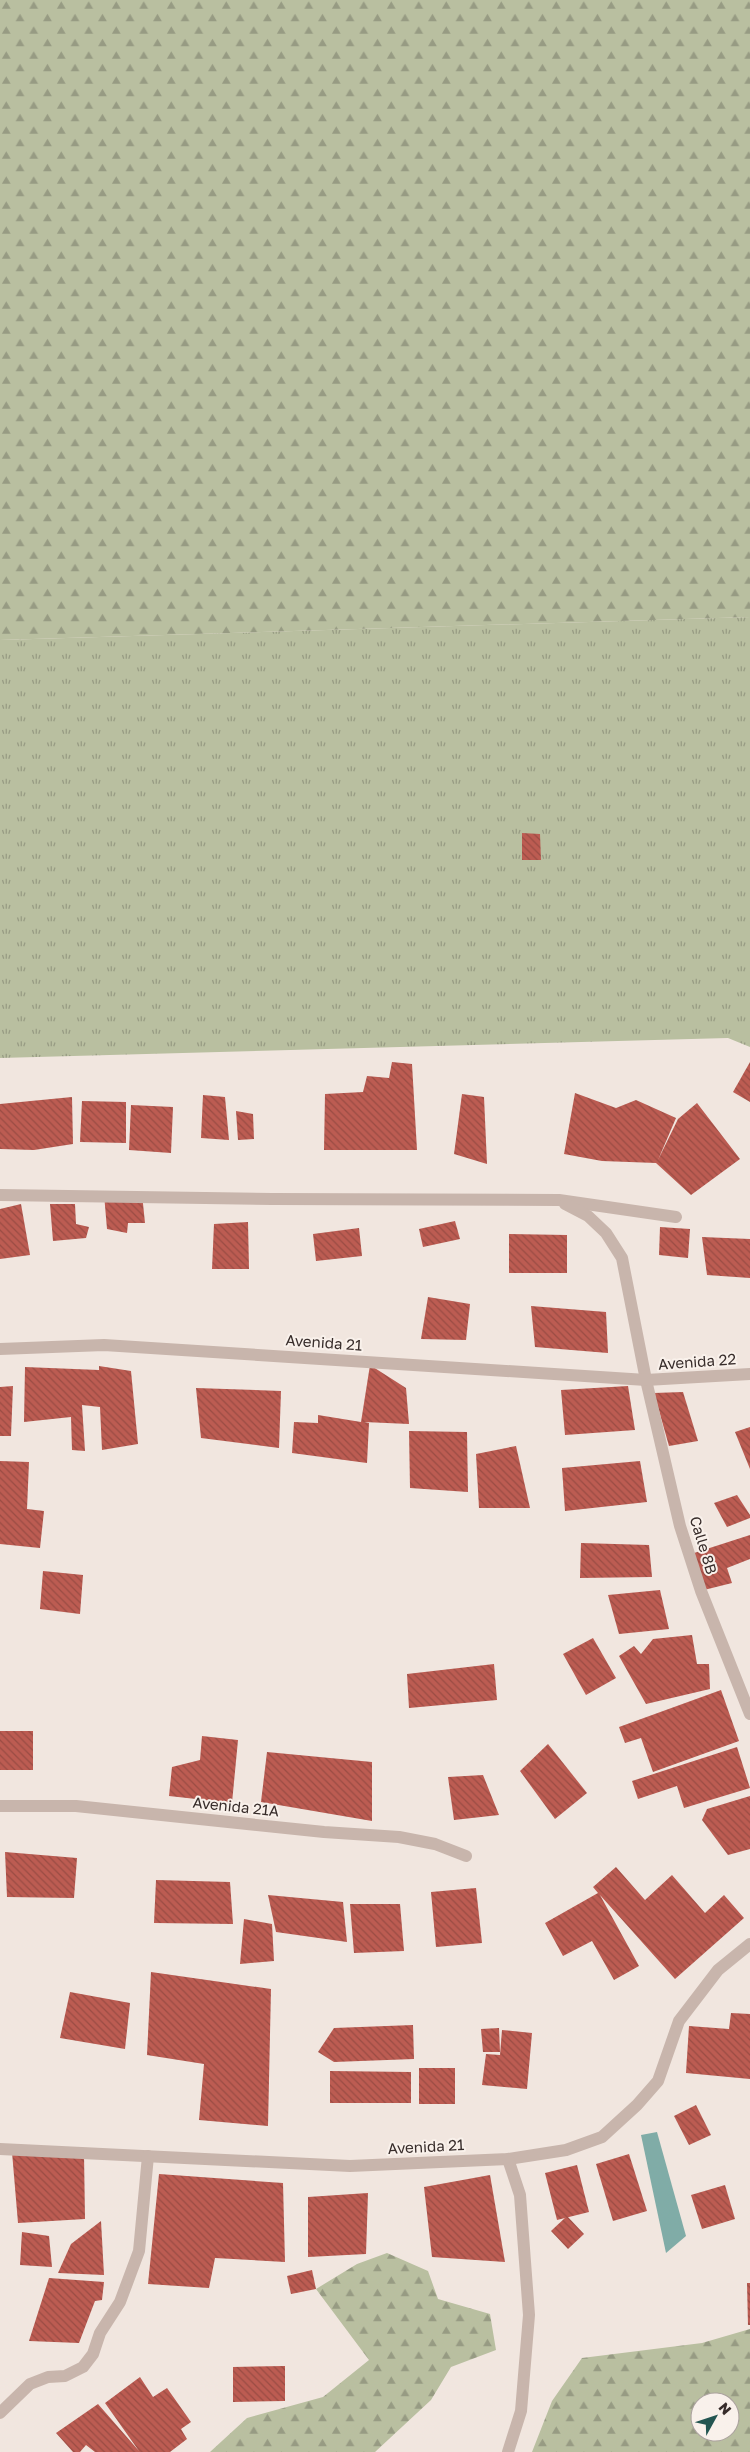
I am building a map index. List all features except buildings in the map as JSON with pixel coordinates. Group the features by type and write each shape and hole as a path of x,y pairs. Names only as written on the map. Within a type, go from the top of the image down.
{"street":[{"path":"0,1195 272,1199 559,1200 676,1216"},
{"name":"Calle 8B","path":"559,1200 588,1216 606,1234 622,1258 646,1380 680,1526 701,1591 750,1714"},
{"name":"Avenida 21","path":"0,1349 104,1344 646,1380"},
{"name":"Avenida 22","path":"646,1380 750,1374"},
{"name":"Avenida 21A","path":"0,1806 76,1806 399,1838 435,1844 466,1856"},
{"name":"Avenida 21","path":"0,2149 350,2166 508,2158 566,2150 602,2137 637,2105 658,2081 679,2021 718,1970 750,1944"},
{"path":"0,2413 30,2384 48,2376 65,2376 83,2367 93,2354 100,2333 120,2302 139,2251 148,2156"},
{"path":"508,2158 520,2195 529,2315 521,2411 508,2452"}],"green space":[{"path":"0,0 750,0 750,617 0,640"},
{"path":"750,617 750,1047 728,1038 0,1058 0,640"},
{"path":"387,2253 428,2271 438,2299 490,2314 496,2350 451,2367 431,2400 375,2452 210,2452 247,2418 323,2397 369,2360 316,2289 357,2264"},
{"path":"750,2329 750,2452 532,2452 552,2401 582,2358 702,2343"}],"water":[{"path":"657,2132 686,2236 666,2253 641,2135"}]}
